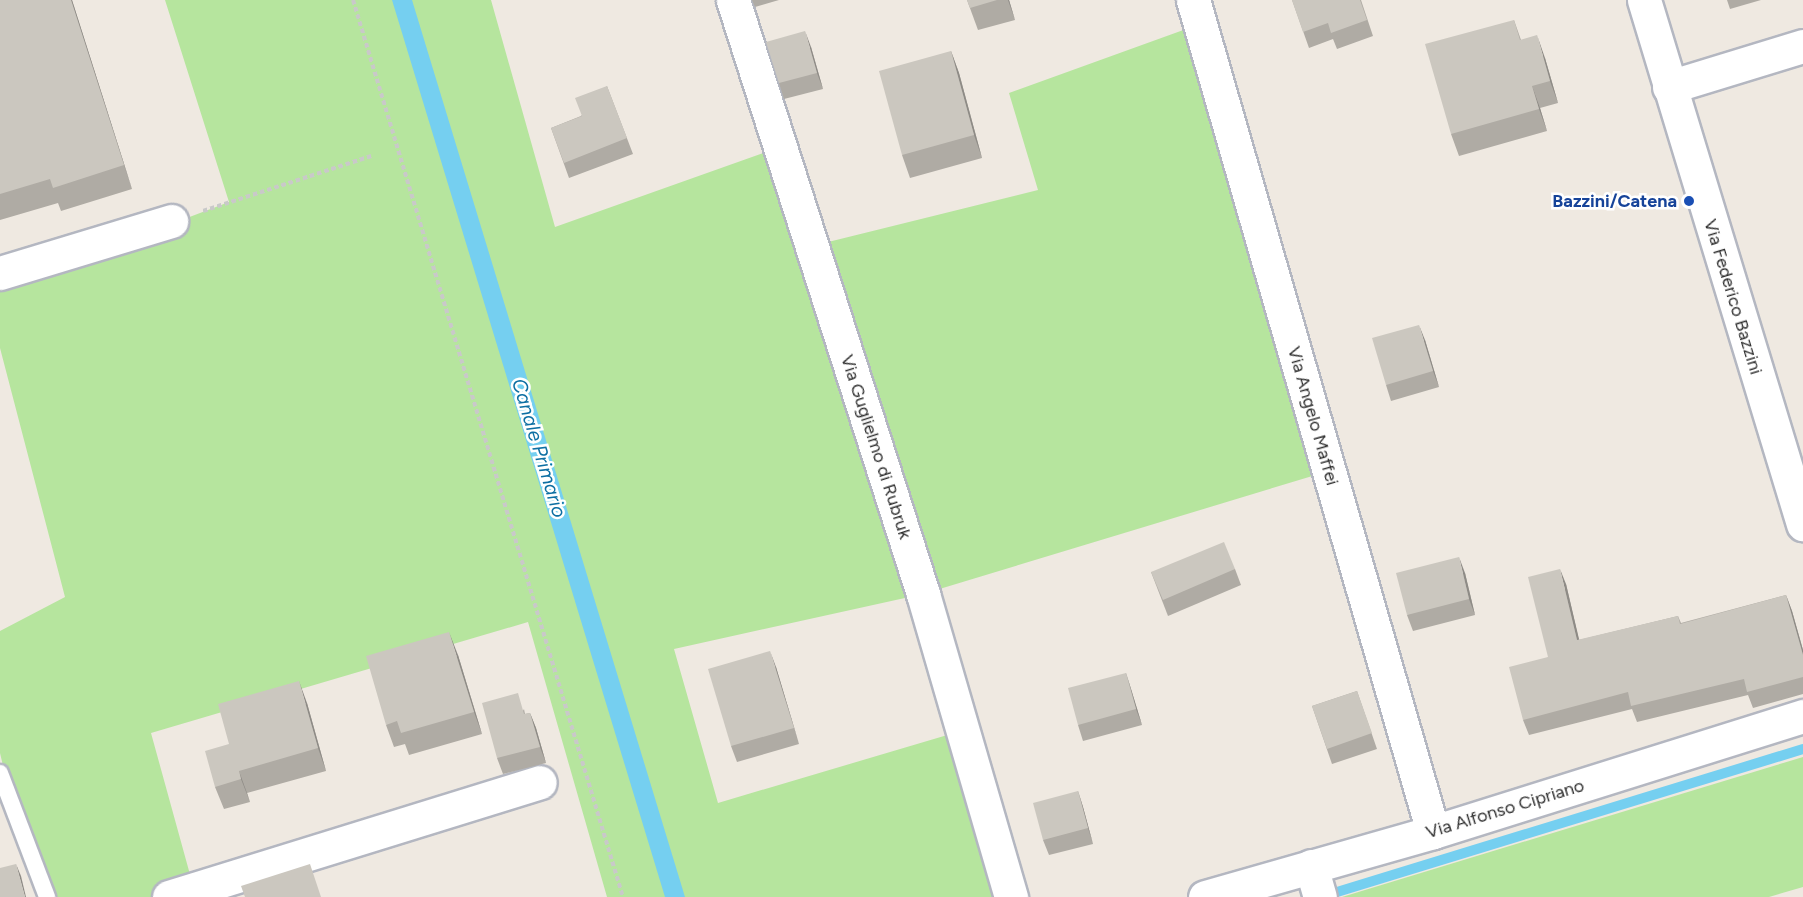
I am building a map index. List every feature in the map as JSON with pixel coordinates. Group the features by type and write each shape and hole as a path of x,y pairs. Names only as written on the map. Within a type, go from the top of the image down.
{"street":[{"name":"Via Guglielmo di Rubruk","path":"733,0 922,594 1011,897"},
{"name":"Via Angelo Maffei","path":"1193,0 1433,832"},
{"name":"Via Federico Bazzini","path":"1644,0 1803,524"},
{"path":"1669,87 1803,46"},
{"path":"0,273 171,221"},
{"name":"Via Alfonso Cipriano","path":"1205,897 1316,882 1433,832 1803,716"},
{"path":"169,897 540,783"}],"lane":[{"path":"0,773 47,897"}],"path":[{"path":"353,0 623,897"},
{"path":"171,221 371,156"}],"green space":[{"path":"165,0 491,0 555,227 780,147 812,246 1038,190 1009,93 1200,24 1329,471 923,594 674,649 718,803 971,728 1019,897 607,897 528,622 151,733 194,889 169,897 47,897 10,795 0,753 0,631 65,597 0,348 0,289 229,202"},
{"path":"1803,757 1803,887 1769,897 1342,897"}],"water":[{"name":"Canale Primario","path":"392,0 412,0 685,897 665,897"}],"building":[{"path":"0,0 71,0 124,165 53,188 50,179 0,194"},
{"path":"967,0 997,0 970,8"},
{"path":"1292,0 1360,0 1367,20 1331,33 1328,23 1303,32"},
{"path":"1514,20 1520,40 1537,35 1550,81 1532,86 1539,109 1451,134 1425,44"},
{"path":"805,31 817,73 779,83 766,42"},
{"path":"951,51 974,135 902,155 879,71"},
{"path":"607,86 627,138 564,163 551,128 582,116 575,98"},
{"path":"1419,325 1433,371 1386,385 1372,338"},
{"path":"1224,542 1235,569 1163,600 1151,572"},
{"path":"1459,557 1469,599 1407,615 1396,573"},
{"path":"1560,569 1577,640 1678,616 1680,624 1786,595 1803,655 1803,677 1747,692 1744,679 1631,706 1628,692 1523,720 1509,667 1548,657 1528,577"},
{"path":"449,632 474,712 401,733 397,721 386,725 366,656"},
{"path":"770,651 794,728 731,746 708,669"},
{"path":"1126,673 1136,709 1078,725 1068,688"},
{"path":"299,681 318,748 239,771 241,779 215,787 205,751 229,744 218,704"},
{"path":"1357,691 1372,733 1327,749 1312,706"},
{"path":"518,693 524,714 530,713 540,747 497,758 482,703"},
{"path":"1078,791 1088,828 1043,840 1033,803"},
{"path":"16,864 25,897 0,897 0,868"},
{"path":"310,864 321,897 245,897 241,886"}],"waterway":[{"path":"1324,896 1803,749"}],"place":[{"name":"Bazzini/Catena","path":"1689,201"}]}
